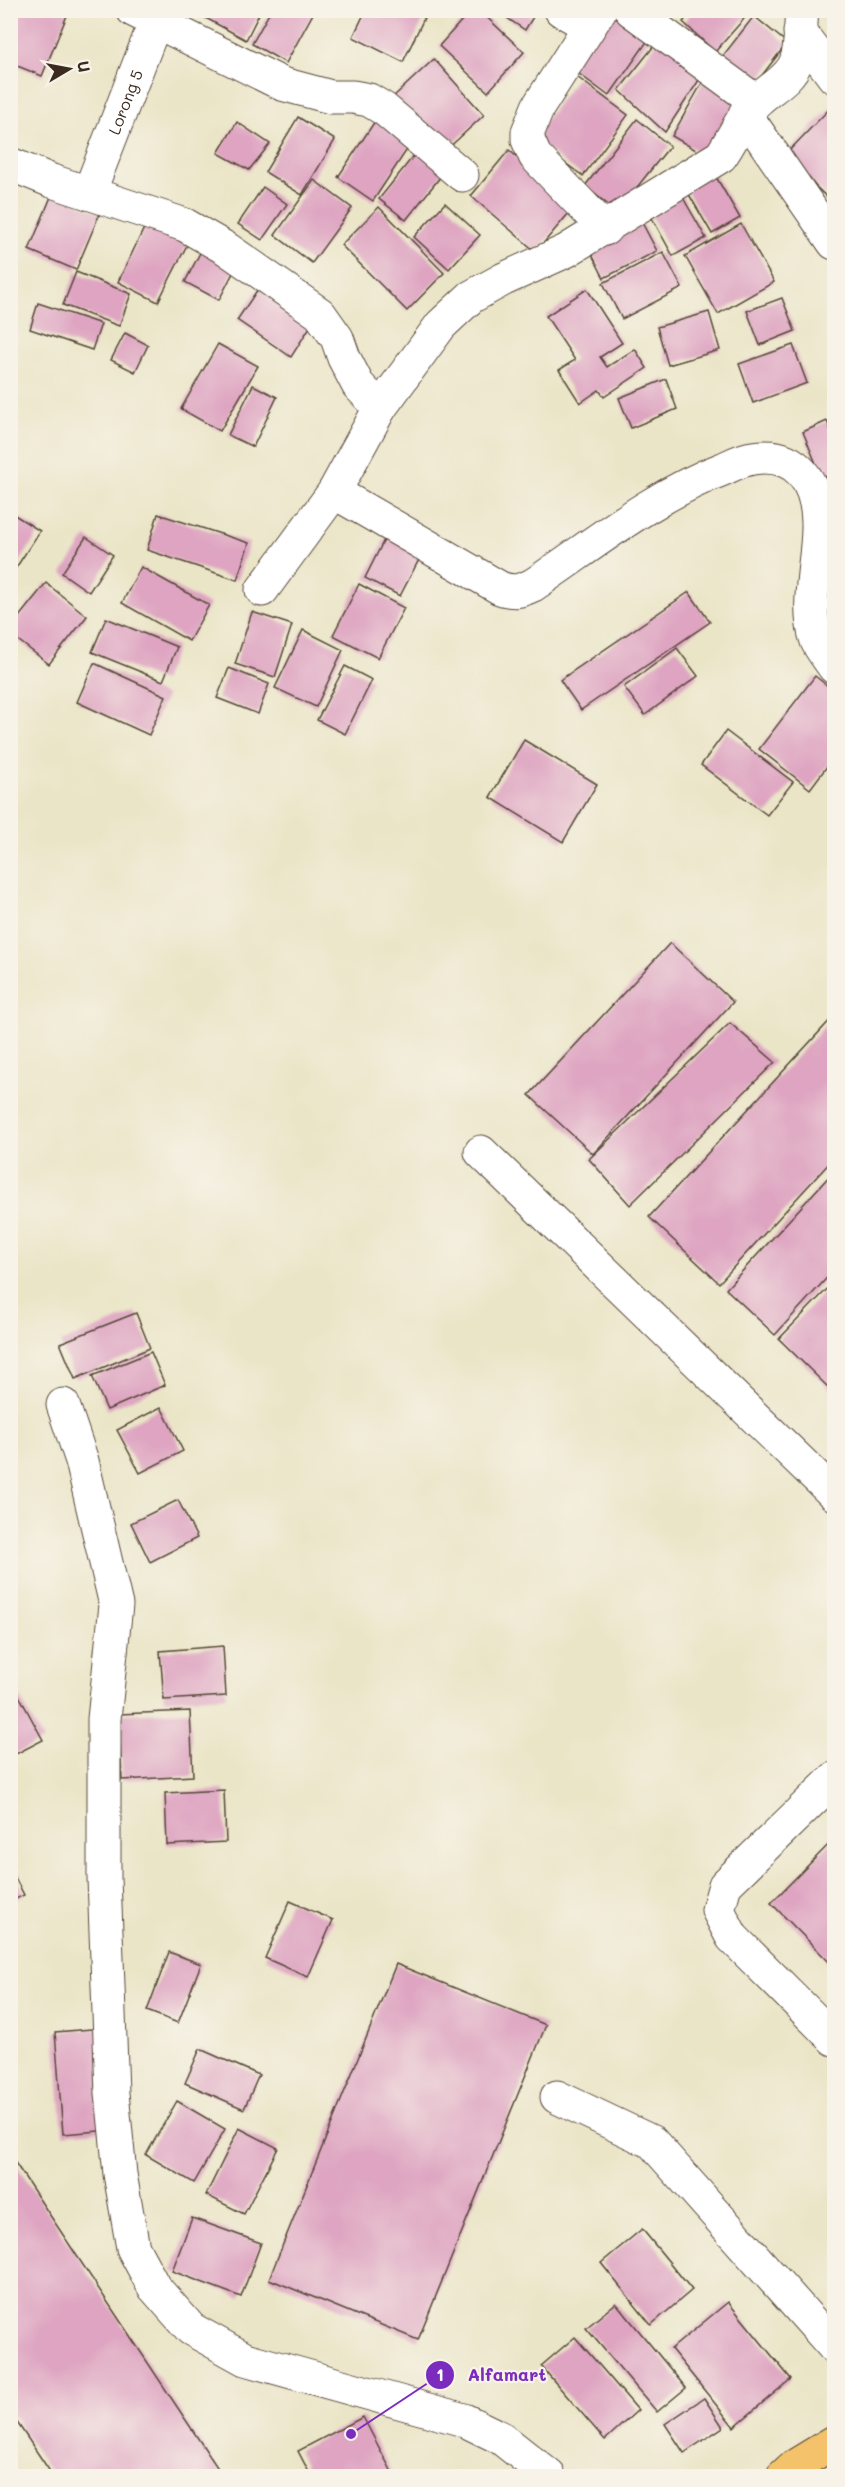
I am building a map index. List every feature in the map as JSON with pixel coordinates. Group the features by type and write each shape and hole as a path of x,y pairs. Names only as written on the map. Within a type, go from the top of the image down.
{"main road":[{"path":"780,2473 834,2442"}],"street":[{"path":"561,10 595,18 538,106 530,123 528,141 535,156 605,229"},
{"path":"631,10 746,94 750,108 834,243"},
{"path":"149,14 282,84 331,98 353,97 369,100 384,109 462,175"},
{"name":"Lorong 5","path":"89,194 149,14"},
{"path":"262,590 334,492 380,408 441,325 471,297 504,279 566,251 721,156 750,108 792,69 797,61 801,21"},
{"path":"801,21 834,77"},
{"path":"10,164 89,194 185,225 227,249 320,314 337,338 358,385 380,408"},
{"path":"334,492 500,588 513,592 533,585 669,494 711,473 752,458 784,459 803,471 816,497 818,525 813,615 817,641 834,668"},
{"path":"481,1152 834,1494"},
{"path":"63,1405 82,1461 116,1605 104,1719 104,1878 112,2093 120,2174 133,2248 154,2287 191,2329 245,2359 464,2420 501,2438 549,2476"},
{"path":"834,1779 725,1885 718,1910 732,1937 834,2038"},
{"path":"557,2097 652,2142 834,2347"}],"building":[{"path":"19,10 62,10 68,13 42,76 10,63 10,32"},
{"path":"191,10 261,10 246,40"},
{"path":"271,10 315,10 286,63 252,44"},
{"path":"366,10 428,10 403,62 353,37"},
{"path":"471,10 479,10 524,52 488,92 439,46"},
{"path":"495,10 523,10 533,17 525,30"},
{"path":"617,10 651,36 609,96 567,65"},
{"path":"694,10 746,10 749,13 715,52 683,22"},
{"path":"754,16 787,43 756,83 722,57"},
{"path":"661,37 705,71 665,132 619,90"},
{"path":"434,59 484,115 442,154 392,98"},
{"path":"706,76 740,97 706,156 672,136"},
{"path":"577,77 628,115 583,176 532,139"},
{"path":"834,104 834,199 832,202 784,156"},
{"path":"298,117 335,140 302,195 265,172"},
{"path":"377,118 412,142 373,201 338,177"},
{"path":"637,119 670,146 617,212 585,186"},
{"path":"237,122 270,144 249,170 218,153"},
{"path":"419,149 445,171 406,220 379,199"},
{"path":"509,150 574,207 536,252 471,196"},
{"path":"712,170 740,218 712,234 684,186"},
{"path":"314,180 352,208 312,263 275,235"},
{"path":"263,187 287,204 262,240 238,224"},
{"path":"678,189 706,238 673,256 646,207"},
{"path":"53,192 100,213 76,270 29,250"},
{"path":"445,203 480,235 449,269 414,237"},
{"path":"379,207 444,273 407,311 341,245"},
{"path":"639,217 657,251 604,278 587,245"},
{"path":"148,220 189,241 158,302 118,282"},
{"path":"741,224 774,282 718,314 685,256"},
{"path":"202,249 236,267 219,300 185,282"},
{"path":"663,252 682,288 622,319 603,283"},
{"path":"76,272 131,294 119,326 63,305"},
{"path":"262,283 315,319 291,357 237,320"},
{"path":"587,289 622,343 600,357 607,367 635,349 647,368 604,397 599,390 580,403 559,370 575,360 546,316"},
{"path":"782,298 795,331 760,345 747,311"},
{"path":"38,303 101,324 92,350 30,329"},
{"path":"709,312 720,350 668,365 657,327"},
{"path":"125,333 148,345 135,372 111,360"},
{"path":"218,344 258,366 220,431 181,409"},
{"path":"793,345 807,383 753,403 739,364"},
{"path":"666,379 677,409 631,428 619,398"},
{"path":"253,385 277,397 253,447 228,435"},
{"path":"827,421 834,438 834,473 822,478 803,432"},
{"path":"10,512 40,531 10,577"},
{"path":"158,514 249,543 237,580 147,550"},
{"path":"390,528 426,546 400,596 365,578"},
{"path":"86,537 113,555 89,592 62,573"},
{"path":"141,567 209,605 189,641 122,603"},
{"path":"46,583 87,616 49,664 10,634 10,628"},
{"path":"359,584 404,608 378,658 333,635"},
{"path":"689,592 710,622 581,710 560,680"},
{"path":"252,612 292,625 275,677 235,664"},
{"path":"106,618 177,647 163,681 92,652"},
{"path":"303,630 343,650 316,707 275,688"},
{"path":"677,648 698,676 645,715 624,687"},
{"path":"94,663 166,696 149,735 77,702"},
{"path":"345,666 372,680 345,734 317,720"},
{"path":"229,668 269,684 258,714 217,698"},
{"path":"815,676 834,691 834,757 810,789 759,749"},
{"path":"726,731 793,782 767,815 701,765"},
{"path":"524,740 597,784 563,842 490,797"},
{"path":"670,943 733,1002 593,1154 529,1095"},
{"path":"834,1016 834,1158 719,1283 649,1217"},
{"path":"730,1023 775,1062 630,1205 589,1159"},
{"path":"834,1171 834,1270 775,1335 726,1289"},
{"path":"834,1282 834,1393 779,1339"},
{"path":"136,1313 150,1348 75,1379 60,1343"},
{"path":"151,1352 165,1385 107,1410 92,1376"},
{"path":"161,1407 183,1451 140,1473 117,1430"},
{"path":"178,1500 197,1538 150,1562 131,1523"},
{"path":"223,1646 226,1696 164,1700 160,1651"},
{"path":"10,1679 43,1740 10,1757"},
{"path":"190,1711 193,1776 122,1780 119,1714"},
{"path":"224,1790 226,1842 167,1845 165,1793"},
{"path":"834,1839 834,1967 771,1903"},
{"path":"10,1868 24,1895 10,1902"},
{"path":"290,1901 333,1920 308,1977 265,1958"},
{"path":"169,1952 201,1964 178,2023 147,2011"},
{"path":"396,1964 546,2025 418,2340 269,2279"},
{"path":"104,2028 111,2130 63,2134 55,2032"},
{"path":"200,2049 259,2075 244,2109 185,2083"},
{"path":"177,2101 225,2129 194,2183 146,2155"},
{"path":"239,2128 278,2148 244,2214 206,2195"},
{"path":"10,2155 223,2476 53,2476 10,2412"},
{"path":"192,2218 261,2243 241,2297 172,2271"},
{"path":"642,2229 692,2290 651,2325 601,2263"},
{"path":"728,2302 791,2379 734,2427 671,2349"},
{"path":"616,2303 686,2388 657,2412 586,2328"},
{"path":"575,2337 638,2410 605,2440 541,2366"},
{"path":"704,2398 723,2427 684,2453 665,2424"},
{"path":"363,2417 394,2476 311,2476 298,2451"}],"place":[{"name":"Alfamart","path":"351,2434"}]}
